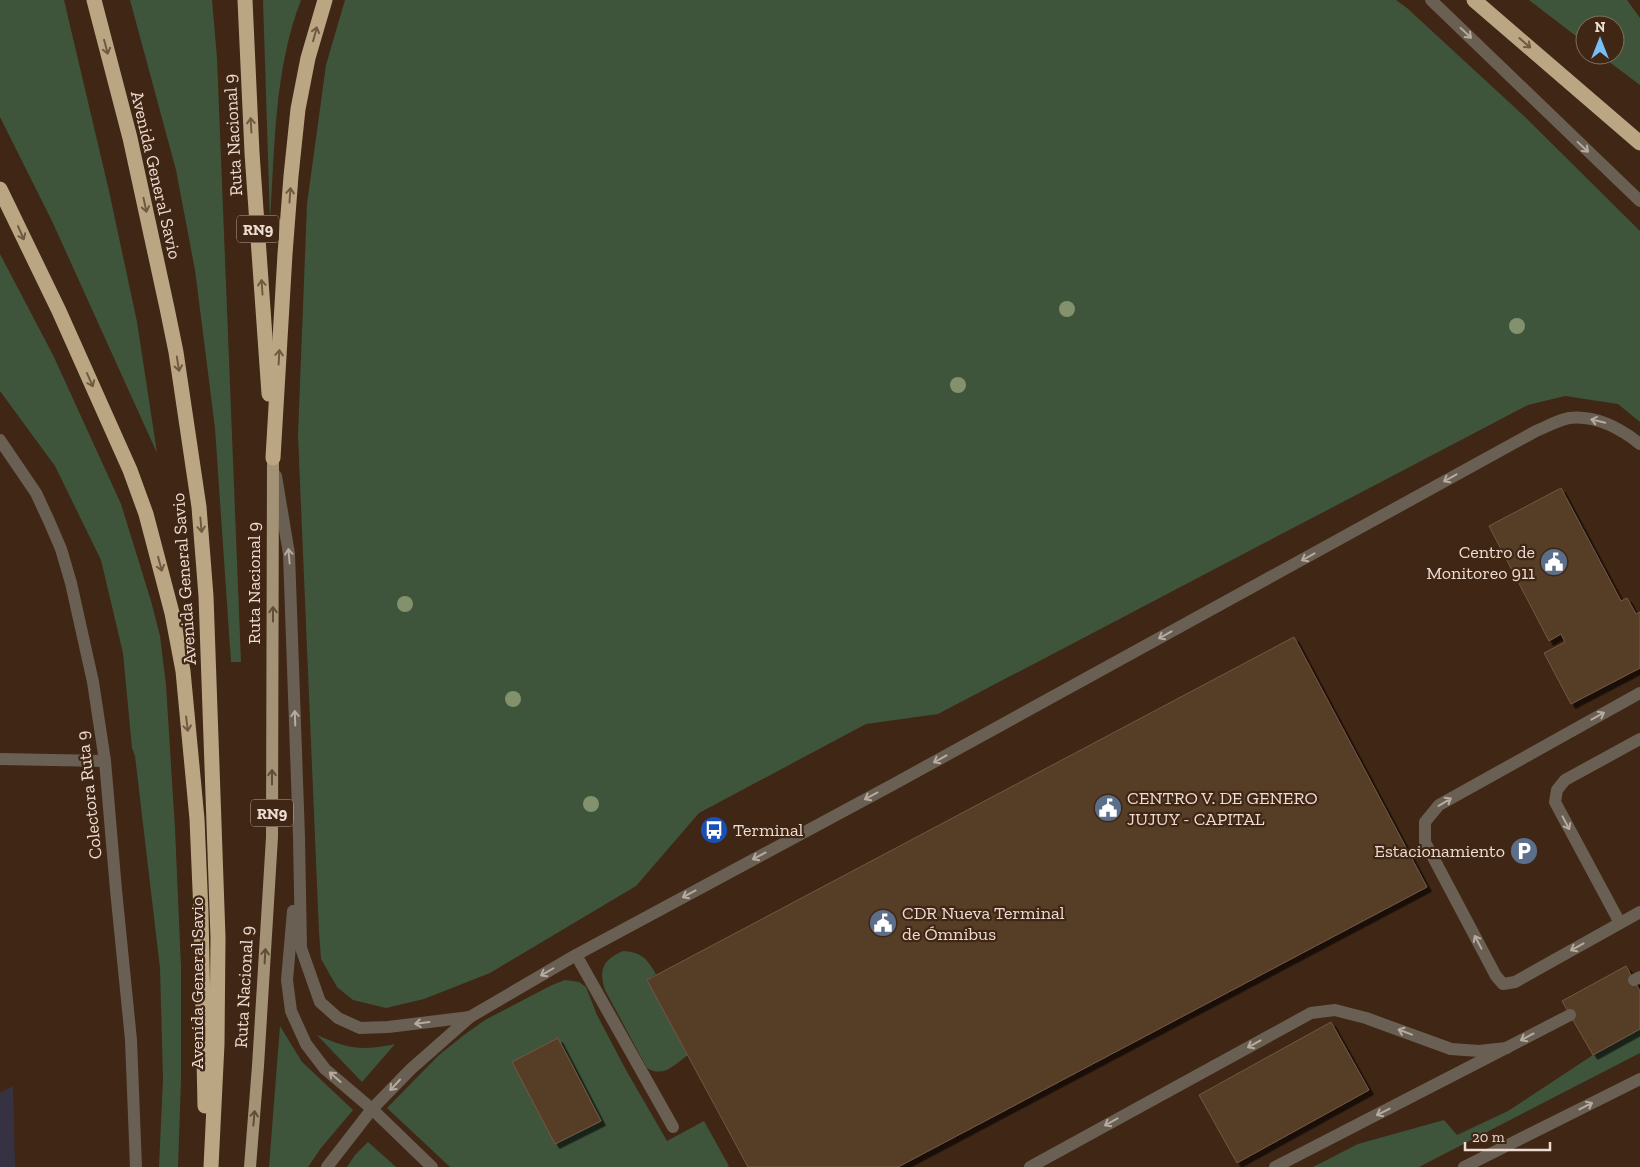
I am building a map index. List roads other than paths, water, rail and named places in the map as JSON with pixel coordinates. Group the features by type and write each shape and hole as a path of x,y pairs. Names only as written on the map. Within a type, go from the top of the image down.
{"highway":[{"name":"Avenida General Savio","path":"94,0 130,138 167,308 176,352 199,508 206,596 218,937 217,1044 211,1167"},
{"name":"Ruta Nacional 9","path":"245,0 252,153 274,458"},
{"path":"274,458 285,254 298,109 308,58 326,0"},
{"path":"1474,0 1640,143"},
{"path":"0,189 67,329 130,470 151,532 178,644 183,671 198,838 203,974 206,1167"}],"main road":[{"name":"Ruta Nacional 9","path":"250,1167 272,838 274,458"}],"street":[{"path":"1431,0 1640,201"},
{"path":"326,1167 372,1109 411,1069 470,1017 576,955 886,788 1536,431 1568,418 1589,418 1606,423 1632,437 1640,444"},
{"name":"Colectora Ruta 9","path":"0,440 36,493 61,549 71,583 93,682 104,761 131,1040 136,1167"},
{"path":"274,458 289,554 301,948 320,1002 338,1018 360,1028 388,1027 470,1017"},
{"path":"1640,693 1439,805 1425,822 1425,842 1496,976 1503,984 1515,982 1640,912"},
{"path":"1620,923 1555,802 1557,790 1565,780 1640,739"},
{"path":"0,759 104,761"},
{"path":"299,836 287,980 291,1011 306,1044 326,1069 372,1109 432,1167"},
{"path":"576,955 673,1127"},
{"path":"1030,1167 1311,1013 1335,1010 1366,1018 1451,1049 1479,1051 1507,1048"},
{"path":"1275,1167 1570,1015"},
{"path":"1464,1167 1640,1079"}],"place":[{"name":"Centro de Monitoreo 911","path":"1554,562"},
{"name":"CENTRO V. DE GENERO JUJUY - CAPITAL","path":"1108,808"},
{"name":"Terminal","path":"714,830"},
{"name":"Estacionamiento","path":"1524,851"},
{"name":"CDR Nueva Terminal de Ómnibus","path":"883,923"}]}
